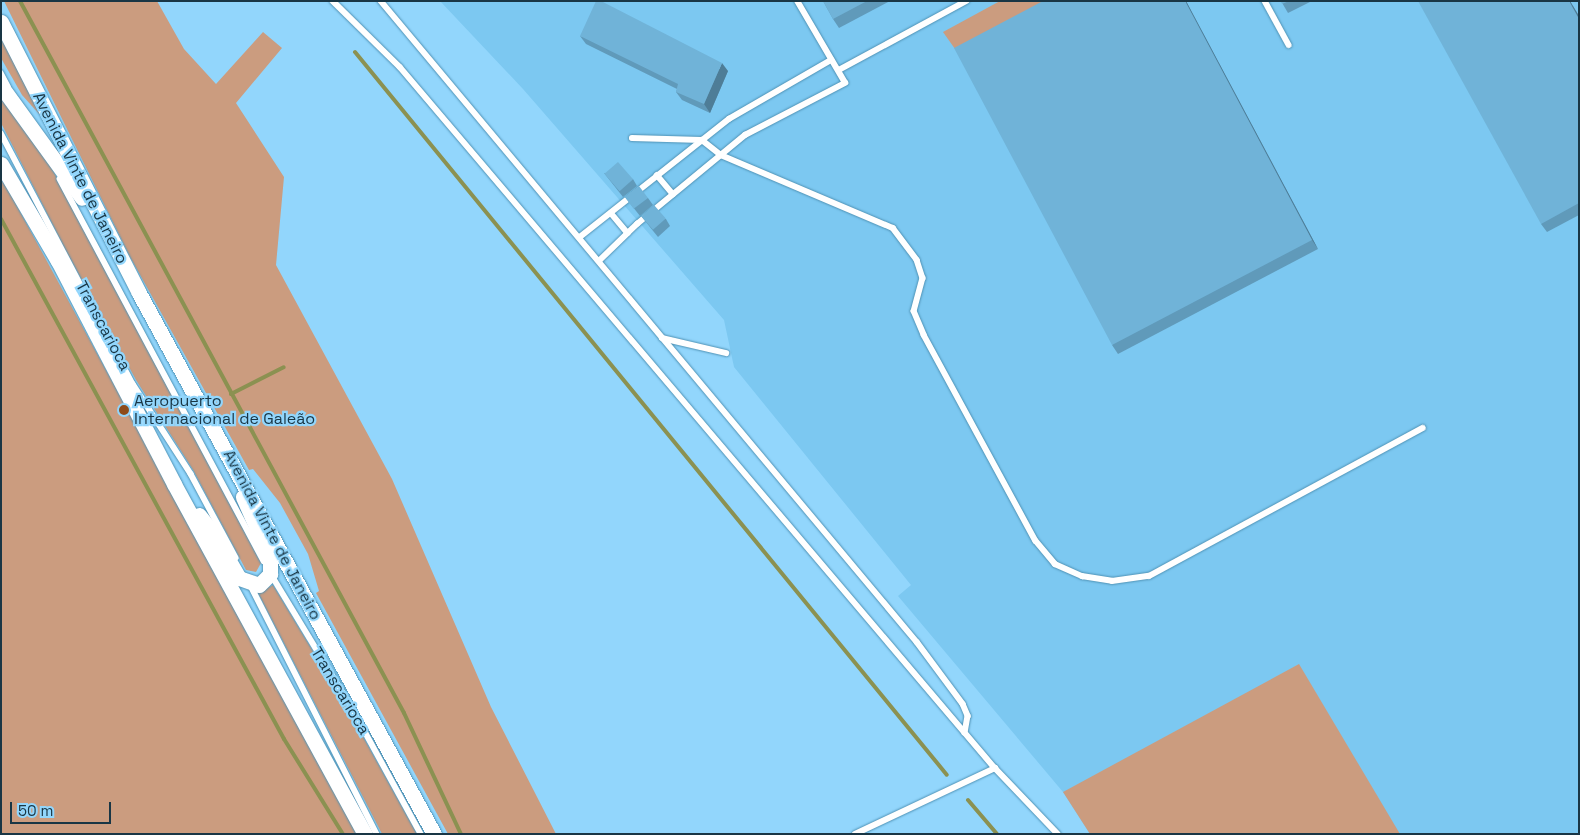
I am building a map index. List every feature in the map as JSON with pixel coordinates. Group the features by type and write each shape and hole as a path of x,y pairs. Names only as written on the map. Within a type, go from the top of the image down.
{"street":[{"name":"Avenida Vinte de Janeiro","path":"1,22 139,293 434,834"},
{"path":"1,86 27,119 82,199 139,293"},
{"path":"3,169 58,261 174,484 365,834"},
{"path":"174,484 213,533 239,578 250,584 263,583 270,574 270,558 250,519 228,455"}],"lane":[{"path":"333,1 406,75 994,768 1058,834"},
{"path":"381,1 600,260 662,338 952,688 968,716 965,733"},
{"path":"600,260 673,194 745,135 845,83 798,1"},
{"path":"839,70 966,1"},
{"path":"1266,1 1289,45"},
{"path":"580,237 729,119 831,60"},
{"name":"Transcarioca","path":"1,73 126,299 270,574 351,706 421,834"},
{"name":"Transcarioca","path":"1,134 133,384 191,474 250,584 377,834"},
{"path":"632,138 702,140 721,155 893,228 917,260 923,278 914,311 924,335 1036,541 1054,564 1082,576 1112,581 1149,576 1423,428"},
{"path":"658,175 673,194"},
{"path":"611,213 628,233"},
{"path":"662,338 726,354"},
{"path":"855,834 994,768"}],"shaded area":[{"path":"4,1 157,1 184,49 216,84 263,32 282,48 236,103 284,177 276,265 392,479 491,707 556,834 448,834 316,593 319,591 308,554 280,503 253,469 249,470 130,257"},
{"path":"440,1 1579,1 1579,834 1090,834 1063,792 898,596 911,585 734,367 724,320 523,89"},
{"path":"1000,1 1059,1 960,56 943,32"},
{"path":"1,30 40,112 39,114 22,95 1,58"},
{"path":"1,90 39,144 261,563 256,572 246,570 193,470 136,380 65,249 1,123"},
{"path":"1,179 11,195 358,834 1,834"},
{"path":"273,585 345,704 417,834 382,834 258,593"},
{"path":"1299,664 1400,834 1090,834 1063,792"}],"building":[{"path":"596,1 601,1 722,63 704,104 676,92 678,84 580,36"},
{"path":"823,1 867,1 833,19"},
{"path":"1043,1 1185,1 1312,240 1112,345 954,48"},
{"path":"1418,1 1569,1 1579,19 1579,203 1541,224"},
{"path":"618,162 633,179 620,191 604,174"},
{"path":"639,186 648,198 634,209 625,197"},
{"path":"654,205 666,219 653,230 641,216"}],"waterway":[{"path":"20,1 404,713 461,834"},
{"path":"355,52 947,775"},
{"path":"1,219 284,739 343,834"},
{"path":"231,394 284,367"},
{"path":"968,800 997,834"}],"place":[{"name":"Aeropuerto Internacional de Galeão","path":"124,410"}]}
